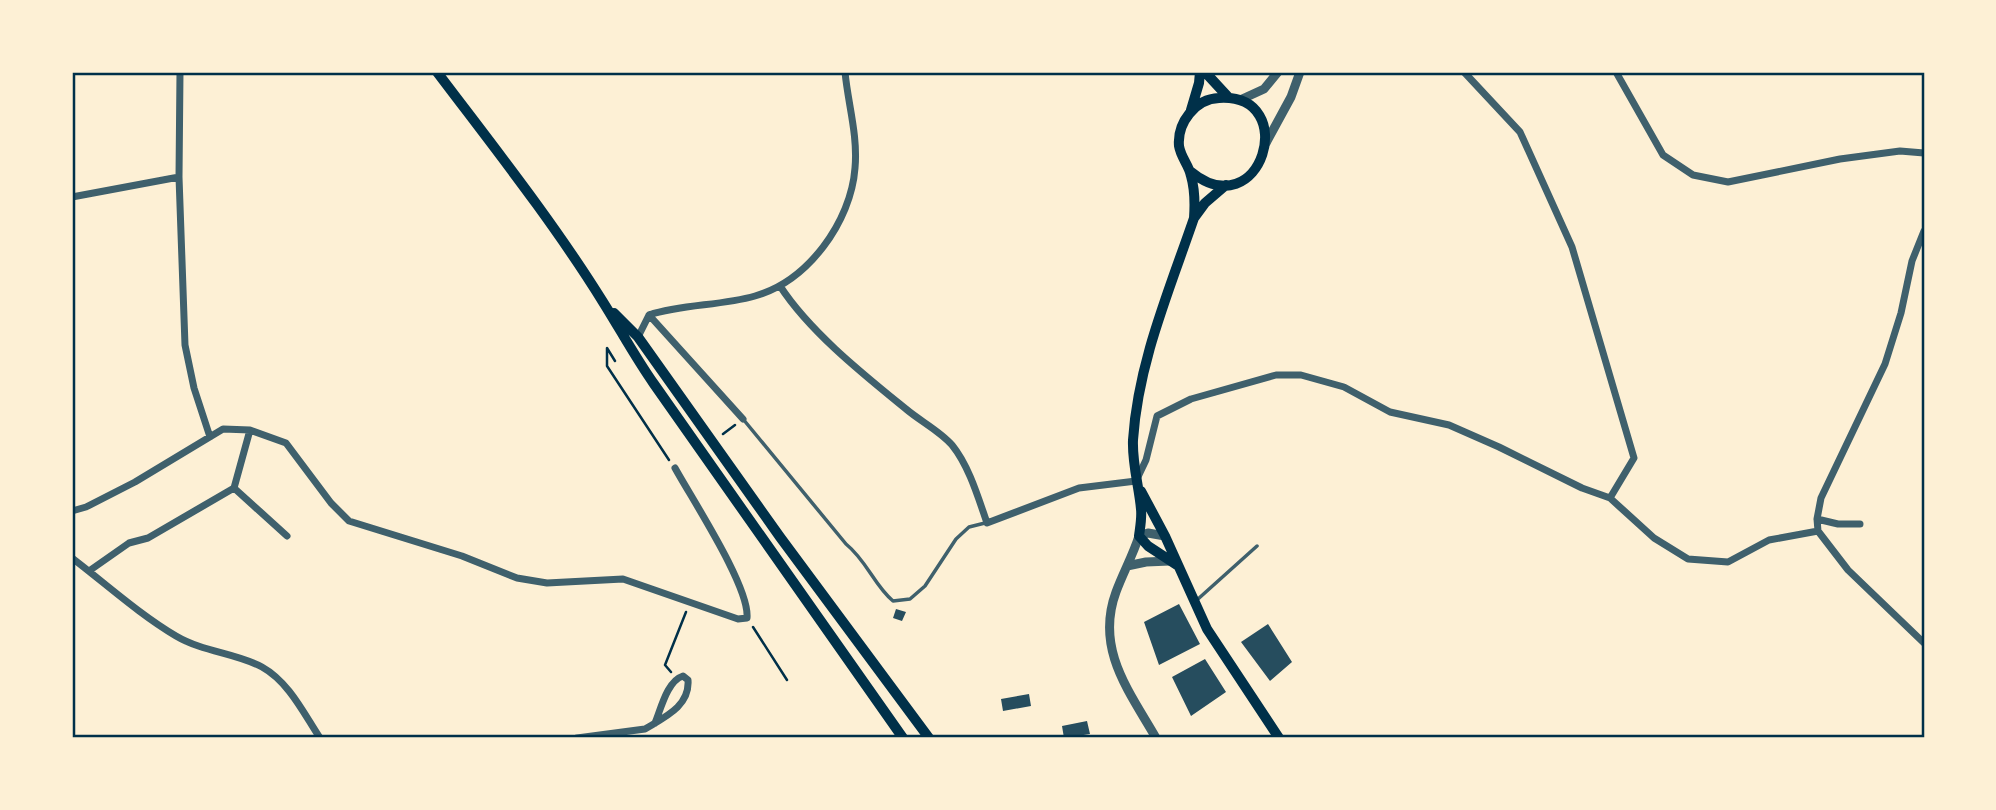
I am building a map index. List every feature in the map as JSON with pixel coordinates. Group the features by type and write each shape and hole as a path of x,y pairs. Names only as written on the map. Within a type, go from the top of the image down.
{"main road":[{"path":"437,72 604,303 634,356 902,737"},
{"path":"1190,112 1200,72"},
{"path":"1190,171 1207,182 1226,185 1238,182 1249,176 1264,156 1266,143 1260,118 1251,108 1234,99 1205,72"},
{"path":"1173,563 1148,546 1139,536 1142,511 1133,443 1139,390 1154,334 1194,218 1195,199 1190,171 1180,148 1183,122 1201,103 1215,98 1234,99"},
{"path":"1194,218 1205,203 1226,185"},
{"path":"604,303 638,337 780,537 929,738"},
{"path":"1136,481 1165,536 1173,563 1207,629 1279,738"}],"street":[{"path":"180,72 179,177 185,345 194,388 210,437"},
{"path":"638,337 649,315 671,308 755,296 780,286 804,268 825,245 847,206 855,170 855,128 845,72"},
{"path":"1234,99 1264,89 1278,72"},
{"path":"1266,143 1291,97 1300,72"},
{"path":"1464,72 1520,132 1572,247 1634,458 1610,498"},
{"path":"1616,72 1663,155 1693,175 1728,182 1840,159 1900,150 1924,153"},
{"path":"72,197 179,177"},
{"path":"1924,231 1912,261 1901,313 1885,364 1821,498 1817,519 1818,531 1848,570 1924,643"},
{"path":"780,286 789,300 832,344 907,410 951,444 963,463 987,523 1079,488 1136,481 1146,460 1157,416 1191,399 1276,375 1301,375 1344,387 1390,412 1449,425 1582,488 1610,498 1654,538 1688,559 1728,562 1769,540 1818,531"},
{"path":"649,315 743,419"},
{"path":"72,511 86,507 135,482 223,429 250,430 286,443 331,503 349,521 462,556 517,578 547,583 623,579 738,619 747,618 748,609 733,571 675,468"},
{"path":"89,571 129,544 148,538 234,488 250,430"},
{"path":"234,488 288,536"},
{"path":"1817,519 1838,524 1860,524"},
{"path":"1156,738 1120,676 1111,652 1108,625 1115,593 1139,536 1148,533 1165,536"},
{"path":"72,558 150,619 180,638 261,667 276,677 285,685 320,738"},
{"path":"1127,566 1146,562 1173,563"},
{"path":"577,738 645,729 655,723 685,701 689,690 688,680 683,676 677,677 671,684 655,723"}],"lane":[{"path":"743,419 846,544 860,556 884,593 893,601 910,599 925,586 956,539 969,527 987,523"},
{"path":"1193,603 1257,546"}],"path":[{"path":"615,361 607,348 607,366 675,468"},
{"path":"665,665 690,602"},
{"path":"747,618 787,680"}],"building":[{"path":"1179,604 1200,644 1159,665 1144,622"},
{"path":"896,609 906,612 902,621 893,618"},
{"path":"1268,624 1292,662 1270,681 1241,642"},
{"path":"1205,659 1226,692 1191,716 1172,677"},
{"path":"1029,694 1031,706 1003,711 1001,699"},
{"path":"1087,721 1090,734 1064,738 1062,726"}]}
